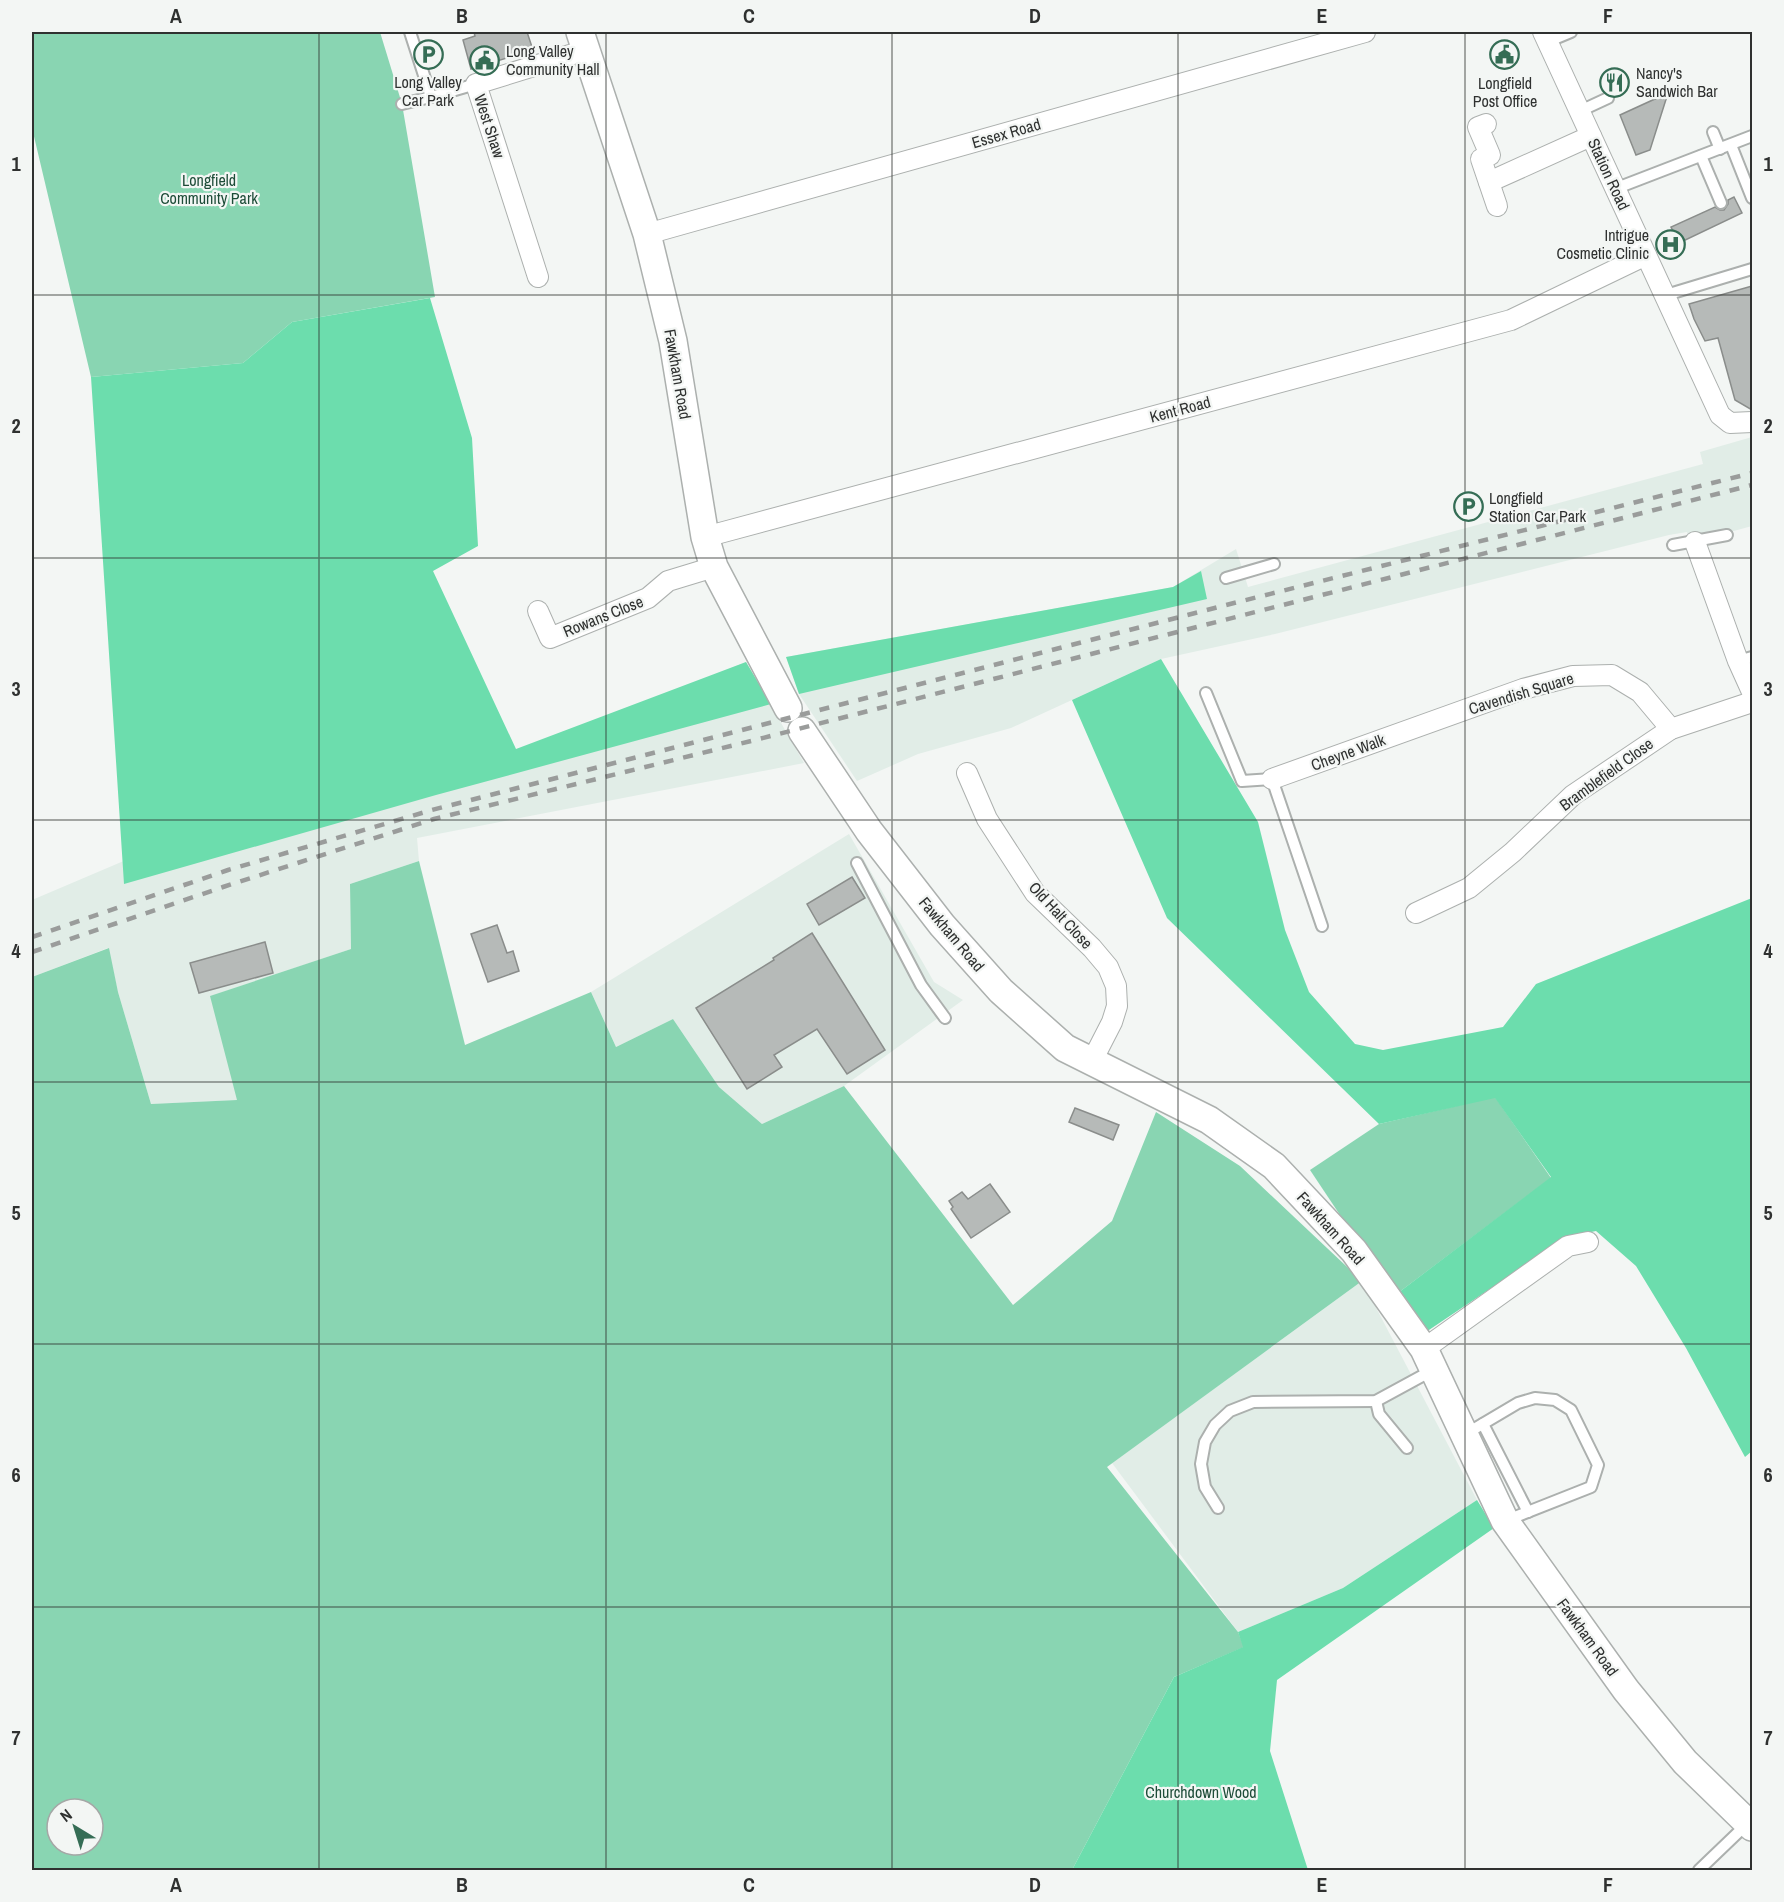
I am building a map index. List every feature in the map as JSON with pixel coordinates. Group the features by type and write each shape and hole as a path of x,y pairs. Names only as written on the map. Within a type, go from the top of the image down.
{"street":[{"name":"Essex Road","path":"647,234 1365,32"},
{"name":"Station Road","path":"1545,37 1617,188 1720,415 1730,423 1752,422"},
{"name":"Fawkham Road","path":"583,41 647,234 674,341 705,537 714,567 788,708"},
{"name":"West Shaw","path":"538,277 476,84 583,41"},
{"path":"1486,124 1478,127 1490,156 1481,159 1497,206"},
{"path":"1489,182 1591,136"},
{"name":"Kent Road","path":"705,537 1511,320 1646,255"},
{"path":"1695,542 1745,659 1752,692"},
{"name":"Rowans Close","path":"538,611 550,638 648,598 668,581 714,567"},
{"name":"Cavendish Square","path":"1424,725 1523,689 1573,676 1612,675 1640,692 1671,729"},
{"name":"Bramblefield Close","path":"1416,913 1469,888 1513,852 1573,795 1671,729 1752,702"},
{"name":"Cheyne Walk","path":"1272,779 1424,725"},
{"name":"Fawkham Road","path":"802,731 869,831 942,925 1001,991 1065,1048 1209,1120 1274,1166 1354,1251 1428,1359 1473,1430 1516,1516 1633,1699 1685,1762 1750,1825"},
{"name":"Old Halt Close","path":"967,773 987,819 1035,892 1108,967 1116,986 1117,1006 1112,1022 1092,1061"},
{"path":"1428,1359 1568,1246 1588,1242"}],"lane":[{"path":"410,32 431,97"},
{"path":"1545,37 1571,32"},
{"path":"402,104 476,84"},
{"path":"1580,111 1608,98"},
{"path":"1713,132 1720,149"},
{"path":"1617,188 1752,136"},
{"path":"1731,145 1752,198"},
{"path":"1701,156 1721,203"},
{"path":"1666,295 1752,269"},
{"path":"1673,545 1727,535"},
{"path":"1226,578 1274,564"},
{"path":"1206,693 1242,781 1272,779 1322,926"},
{"path":"856,864 921,985 945,1018"},
{"path":"1218,1508 1205,1487 1201,1464 1205,1442 1215,1425 1230,1411 1253,1402 1376,1401 1428,1359"},
{"path":"1473,1430 1518,1403 1535,1398 1555,1400 1571,1410 1598,1466 1591,1487 1516,1516"},
{"path":"1376,1401 1379,1414 1407,1448"},
{"path":"1699,1870 1750,1825"}],"shaded area":[{"path":"1752,437 1752,526 1690,543 1687,532 1669,535 1275,634 1161,659 1011,728 918,754 857,781 799,694 786,657 1173,587 1236,549 1248,587 1703,464 1700,452"},
{"path":"746,662 804,763 417,838 419,861 350,884 351,949 211,996 238,1100 151,1104 118,992 108,948 32,977 32,900 126,860 453,780"},
{"path":"849,834 934,982 963,1000 844,1086 762,1124 719,1087 673,1019 616,1047 591,992"},
{"path":"1362,1281 1477,1500 1343,1588 1238,1632 1112,1463"}],"green space":[{"name":"Longfield Community Park","path":"32,32 380,32 402,104 435,297 292,322 243,363 91,377 32,128"},
{"path":"430,298 472,438 478,546 433,571 516,749 746,662 771,704 436,795 124,884 91,377 243,363 292,322"},
{"path":"1201,571 1207,599 799,694 786,657 1173,587"},
{"path":"1161,659 1258,822 1285,930 1309,992 1355,1044 1383,1050 1503,1027 1536,984 1752,898 1752,1451 1745,1457 1686,1348 1636,1266 1596,1231 1567,1237 1426,1332 1394,1296 1551,1177 1495,1098 1379,1124 1167,918 1072,700"},
{"path":"419,861 465,1045 591,992 616,1047 673,1019 719,1087 762,1124 844,1086 1013,1305 1112,1221 1156,1112 1240,1166 1362,1281 1107,1467 1238,1632 1244,1647 1174,1677 1072,1870 32,1870 32,977 109,948 118,992 151,1104 237,1100 210,996 351,949 350,884"},
{"path":"1495,1097 1551,1178 1394,1296 1310,1170 1379,1124"},
{"name":"Churchdown Wood","path":"1477,1500 1494,1528 1277,1680 1270,1751 1308,1870 1072,1870 1174,1677 1243,1647 1238,1632 1343,1588"}],"building":[{"name":"Long Valley Community Hall","path":"474,32 527,32 533,50 471,69 463,40 475,36"},
{"path":"1668,93 1650,150 1636,155 1620,115"},
{"path":"1734,197 1742,213 1679,243 1671,227 1715,207 1724,210 1728,200"},
{"path":"1752,286 1752,410 1735,400 1718,338 1705,341 1689,304"},
{"path":"852,877 865,898 819,925 807,904"},
{"path":"497,925 507,953 513,951 519,971 488,982 471,934"},
{"path":"812,933 885,1050 847,1074 817,1029 774,1055 782,1067 747,1089 696,1008 774,960 773,958"},
{"path":"265,942 273,973 199,993 190,963"},
{"path":"1075,1108 1119,1125 1113,1140 1069,1122"},
{"path":"990,1184 1010,1212 971,1238 951,1209 953,1207 949,1201 962,1192 968,1199"}],"railway":[{"path":"32,937 228,870 432,810 1238,602 1752,473"},
{"path":"32,952 434,819 755,740 1752,485"}],"place":[{"name":"Long Valley Car Park","path":"428,54"},
{"name":"Longfield Post Office","path":"1505,55"},
{"name":"Long Valley Community Hall","path":"485,60"},
{"name":"Nancy's Sandwich Bar","path":"1615,82"},
{"name":"Intrigue Cosmetic Clinic","path":"1670,244"},
{"name":"Longfield Station Car Park","path":"1468,507"}]}
